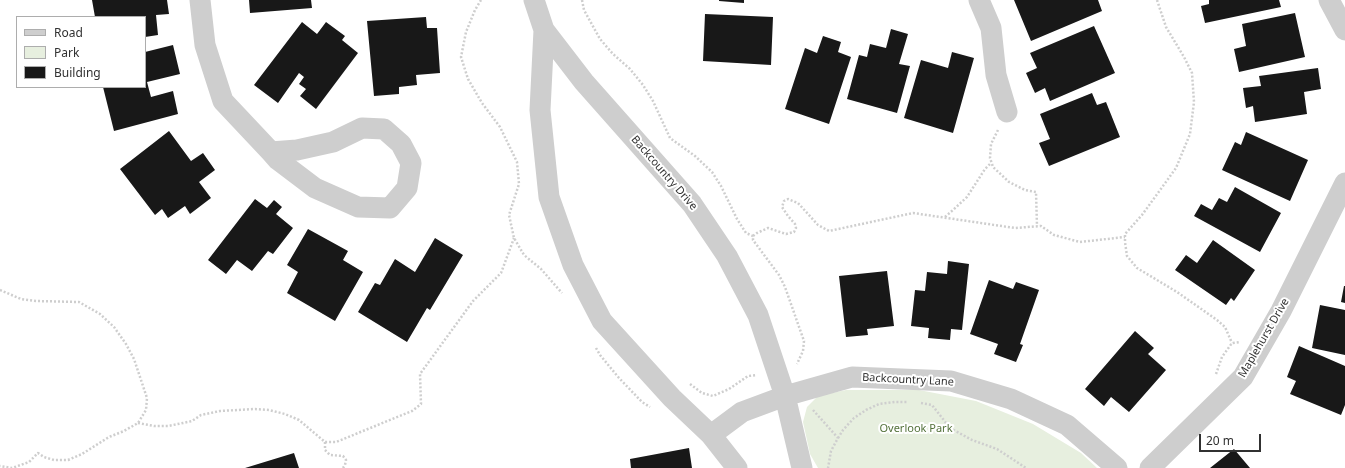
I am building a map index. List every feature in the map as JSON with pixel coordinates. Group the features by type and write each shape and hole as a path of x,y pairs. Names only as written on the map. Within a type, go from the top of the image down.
{"street":[{"path":"200,0 205,45 222,101 278,160 315,188 358,207 390,208 407,188 410,163 401,144 384,129 362,128 333,142 297,150 271,152"},
{"name":"Backcountry Drive","path":"534,0 544,30 584,82 692,204 723,250 758,315 785,396 802,468"},
{"path":"979,0 991,28 996,75 1004,119"},
{"path":"1328,0 1344,27"},
{"name":"Backcountry Drive","path":"544,30 540,110 549,196 573,265 602,321 672,398 711,434 738,468"},
{"name":"Maplehurst Drive","path":"1150,468 1243,377 1281,311 1345,182"},
{"name":"Backcountry Lane","path":"711,434 742,412 785,396 852,377 951,380 1011,399 1067,425 1117,468"}],"path":[{"path":"1157,0 1166,27 1192,73 1194,102 1190,134 1176,168 1142,215 1126,234 1127,256 1137,268 1177,292 1217,320 1225,327 1232,342"},
{"path":"1004,119 991,144 991,163 993,167 1009,182 1025,190 1036,192 1038,227"},
{"path":"945,217 966,197 985,169 991,163"},
{"path":"753,236 768,228 786,234 794,232 796,228 795,224 782,207 784,201 788,199 798,202 818,224 829,231 913,213 1015,228 1041,226 1054,235 1080,242 1125,237"},
{"path":"138,423 154,426 168,426 192,421 201,415 220,411 255,409 268,410 286,414 299,420 325,442 336,442 412,411 421,404 420,374 473,301 501,273 514,238"},
{"path":"0,290 26,300 78,302 100,314 114,327 126,344 134,360 147,398 146,410 138,423 82,454 68,460 54,460 44,457 38,453 29,462 12,468 0,466"},
{"path":"838,438 854,418 866,410 879,404 910,402"},
{"path":"916,402 932,405 950,428 972,440 997,449 1026,468"},
{"path":"325,442 325,450 330,455 343,456 346,460 345,465 342,468"}],"green space":[{"name":"Overlook Park","path":"846,390 919,390 976,401 1033,424 1081,453 1097,468 818,468 810,454 803,422 807,407 818,396"}],"building":[{"path":"92,0 167,0 169,14 156,15 158,35 146,37 146,16 95,16"},
{"path":"249,0 311,0 312,8 250,13"},
{"path":"744,0 744,3 719,1"},
{"path":"1014,0 1098,0 1102,11 1031,41"},
{"path":"1209,0 1279,0 1281,7 1205,23 1201,6 1209,4"},
{"path":"1295,13 1305,57 1239,72 1234,49 1246,46 1242,24"},
{"path":"705,14 773,17 771,65 703,61"},
{"path":"426,17 427,28 437,28 440,73 416,75 417,85 399,87 399,94 374,96 367,21"},
{"path":"302,22 317,34 326,22 345,36 342,40 358,53 316,109 300,96 306,89 299,84 304,77 299,73 278,103 254,85"},
{"path":"1094,26 1115,73 1050,101 1045,88 1035,93 1026,73 1037,68 1030,53"},
{"path":"891,29 908,34 899,64 910,66 897,113 847,99 859,55 867,57 870,44 886,48"},
{"path":"823,36 841,42 838,52 851,57 829,124 785,109 805,48 817,53"},
{"path":"173,45 180,74 147,82 151,97 173,91 178,114 114,131 103,88 146,88 146,52"},
{"path":"952,52 974,58 953,133 904,118 921,60 948,68"},
{"path":"1318,68 1321,89 1304,92 1307,114 1255,122 1253,106 1246,108 1243,88 1261,86 1259,76"},
{"path":"1092,93 1097,105 1106,102 1120,137 1049,166 1039,143 1050,139 1040,114"},
{"path":"169,131 191,161 203,153 215,170 199,182 211,198 190,214 185,206 168,218 162,209 155,215 120,169"},
{"path":"1246,132 1308,160 1290,201 1222,170 1235,142 1241,145"},
{"path":"1235,187 1281,213 1260,252 1194,216 1201,204 1212,210 1219,198 1227,202"},
{"path":"255,199 267,208 274,200 282,207 276,214 293,228 273,254 268,251 252,271 237,260 226,274 208,260"},
{"path":"308,229 348,251 343,260 363,272 335,321 287,293 298,272 287,265"},
{"path":"435,238 463,255 430,310 427,308 407,342 358,312 375,283 380,285 395,259 415,272"},
{"path":"1213,240 1255,270 1234,301 1231,298 1226,305 1175,270 1186,255 1197,263"},
{"path":"948,261 969,264 962,330 951,329 950,340 928,338 929,328 911,326 915,290 925,291 927,272 947,274"},
{"path":"887,271 894,326 867,329 868,335 846,337 839,276"},
{"path":"989,280 1013,289 1016,282 1039,290 1020,344 1023,345 1016,362 994,354 998,344 970,334"},
{"path":"1345,286 1345,303 1341,302"},
{"path":"1320,305 1345,310 1345,355 1312,348"},
{"path":"1135,331 1154,348 1148,354 1166,370 1129,412 1111,397 1104,406 1085,389"},
{"path":"1299,346 1345,366 1345,405 1341,415 1290,394 1296,381 1287,377"},
{"path":"689,448 692,468 631,468 630,459"},
{"path":"1234,449 1250,468 1210,468"},
{"path":"294,453 299,468 245,468"}]}
